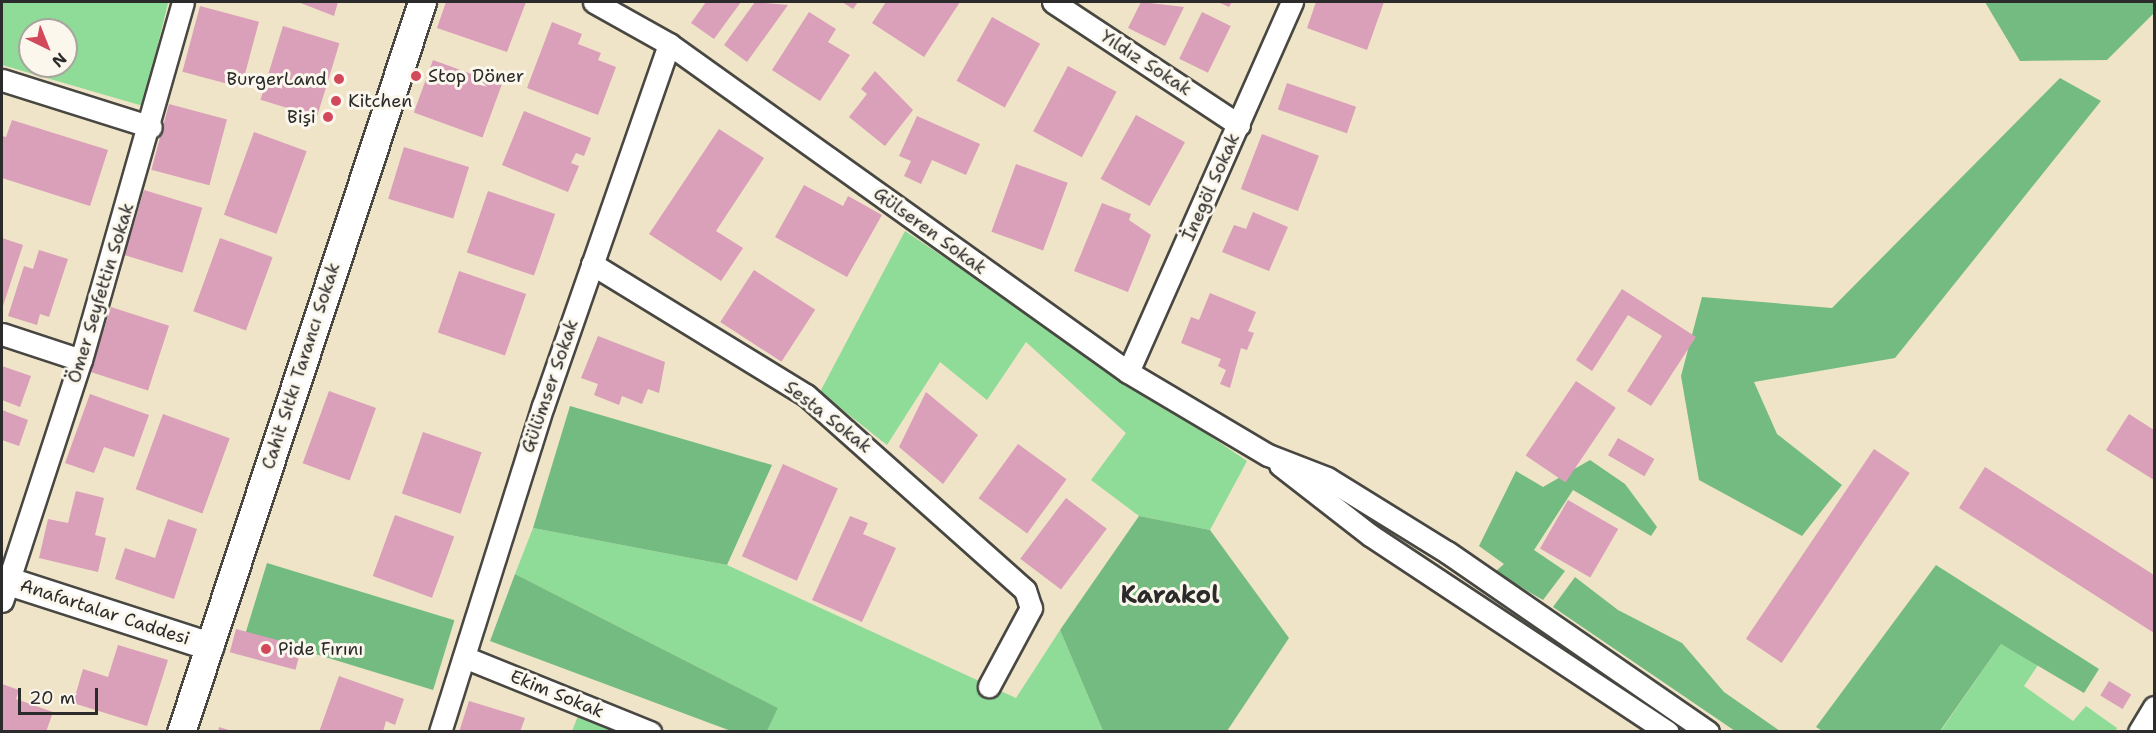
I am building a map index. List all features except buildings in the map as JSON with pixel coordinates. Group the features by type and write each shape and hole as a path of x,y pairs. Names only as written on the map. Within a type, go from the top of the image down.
{"street":[{"name":"Ömer Seyfettin Sokak","path":"4,587 81,360 151,127 183,2"},
{"name":"Cahit Sıtkı Tarancı Sokak","path":"181,732 422,2"},
{"name":"Gülseren Sokak","path":"594,2 669,44 1128,372 1268,455"},
{"name":"Yıldız Sokak","path":"1053,2 1239,125"},
{"name":"İnegöl Sokak","path":"1128,372 1292,2"},
{"name":"Gülümser Sokak","path":"440,732 592,264 669,44"},
{"path":"2,80 151,127"},
{"name":"Sesta Sokak","path":"592,264 806,395 1025,590 1031,608 989,686"},
{"path":"2,334 81,360"},
{"path":"1268,455 1370,535 1664,730"},
{"path":"1268,455 1328,478 1427,539 1708,732"},
{"name":"Anafartalar Caddesi","path":"4,587 209,646"},
{"name":"Ekim Sokak","path":"464,657 650,732"},
{"path":"2139,732 2154,707"}],"green space":[{"path":"2,2 168,3 143,106 47,78 78,78 78,18 18,18 18,70 2,65"},
{"path":"1985,2 2154,2 2154,13 2107,60 2020,61"},
{"path":"2060,78 2101,101 1895,358 1754,382 1777,434 1842,485 1802,536 1699,480 1681,376 1702,297 1832,308"},
{"path":"905,231 1247,461 1210,530 1139,516 1091,480 1126,433 1026,342 987,400 940,362 887,445 820,392"},
{"path":"570,406 772,465 727,565 533,528"},
{"path":"1590,460 1625,484 1657,527 1651,536 1573,490 1534,550 1565,571 1543,600 1495,572 1504,564 1479,546 1516,471 1543,487"},
{"path":"1139,516 1210,530 1289,638 1227,731 1103,731 1060,630"},
{"path":"533,528 727,565 1016,698 1060,630 1103,731 767,731 778,708 515,574"},
{"path":"267,563 454,620 433,690 246,633"},
{"path":"1936,565 2099,669 2084,693 2001,644 1940,731 1824,732 1816,727"},
{"path":"515,574 778,708 767,731 731,731 490,641"},
{"path":"1575,577 1618,610 1682,643 1724,692 1780,731 1735,731 1553,607"},
{"path":"2001,644 2038,665 2024,686 2073,721 2086,706 2117,728 2115,732 1940,732"},
{"path":"578,716 616,731 572,731"}],"place":[{"name":"Stop Döner","path":"416,76"},
{"name":"BurgerLand","path":"339,79"},
{"name":"Kitchen","path":"336,101"},
{"name":"Bişi","path":"328,117"},
{"name":"Pide Fırını","path":"266,649"}],"district":[{"name":"Karakol","path":"1170,596"}]}
